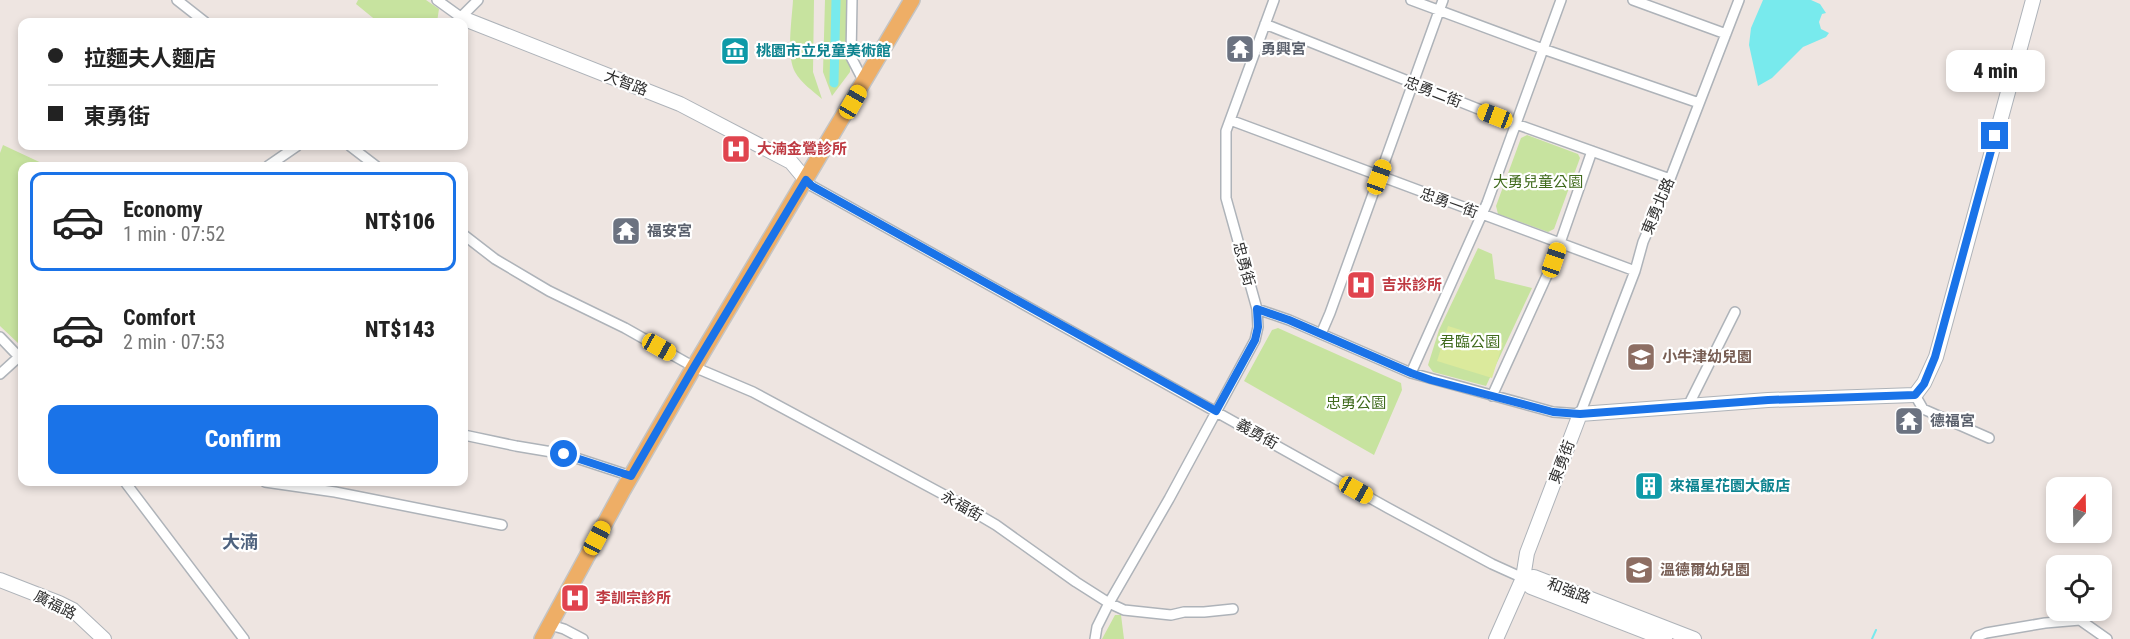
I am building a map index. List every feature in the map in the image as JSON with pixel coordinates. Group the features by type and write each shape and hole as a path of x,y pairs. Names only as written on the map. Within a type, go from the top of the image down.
{"main road":[{"path":"542,639 631,476 694,367 912,0"}],"street":[{"path":"177,0 200,18"},
{"name":"大智路","path":"437,0 457,18"},
{"path":"461,18 478,0"},
{"path":"852,0 851,57 864,82"},
{"name":"忠勇街","path":"1095,639 1096,627 1169,500 1255,340 1258,327 1257,309 1226,198 1226,131 1274,0"},
{"path":"1411,0 1699,103"},
{"path":"1321,334 1443,0"},
{"path":"1411,373 1482,215 1561,0"},
{"path":"1634,0 1726,34"},
{"name":"東勇北路","path":"1580,414 1635,271 1643,242 1670,179 1739,0"},
{"path":"1257,309 1411,373 1553,412 1580,414 1768,400 1915,395 1924,384 1935,357 2033,0"},
{"name":"大智路","path":"468,23 690,109 791,162 806,180"},
{"name":"忠勇二街","path":"1265,24 1516,124 1670,179"},
{"name":"忠勇一街","path":"1230,120 1635,271"},
{"path":"274,162 291,150"},
{"path":"355,150 371,162"},
{"path":"1492,396 1560,243 1592,151"},
{"name":"義勇街","path":"806,180 812,186 1522,579"},
{"name":"永福街","path":"468,238 495,259 549,291 625,328 694,367 753,393 950,498 996,525 1109,603 1125,610 1171,615 1233,609"},
{"path":"1688,406 1735,312"},
{"path":"0,337 18,353"},
{"path":"0,374 18,360"},
{"path":"1915,395 1923,409 1989,438"},
{"name":"東勇街","path":"1496,639 1522,579 1527,553 1580,414"},
{"path":"468,436 564,454 631,476"},
{"path":"128,486 244,639"},
{"path":"293,486 335,492 502,525"},
{"name":"和強路","path":"1522,579 1534,577 1694,639"},
{"name":"和強路","path":"1522,579 1531,587 1665,639"},
{"name":"廣福路","path":"0,580 73,610 104,639"},
{"path":"1976,639 1986,633 2045,623 2080,620 2107,639"},
{"path":"550,625 583,639"}],"green space":[{"path":"358,0 426,0 439,9 438,18 373,18 356,4"},
{"path":"793,0 814,0 813,72 822,99 800,80 792,65 790,37"},
{"path":"825,0 851,0 850,72 832,96 823,72"},
{"name":"大勇兒童公園","path":"1527,135 1578,154 1580,158 1554,229 1548,232 1498,214 1496,206 1521,138"},
{"path":"3,145 39,162 18,162 18,343 0,326 0,153"},
{"name":"君臨公園","path":"1478,248 1492,254 1495,279 1532,288 1486,386 1433,372 1428,365 1439,330"},
{"path":"1448,326 1503,343 1492,378 1437,361"},
{"name":"忠勇公園","path":"1278,328 1401,383 1402,390 1374,455 1244,381 1272,330"},
{"path":"1115,615 1121,615 1124,639 1102,639"}],"water":[{"path":"1763,0 1811,0 1820,4 1826,13 1822,14 1819,22 1821,29 1829,33 1826,37 1803,47 1772,78 1758,86 1749,45 1751,28"}],"waterway":[{"path":"834,83 836,0"},
{"path":"1872,639 1876,630"}],"place":[{"name":"勇興宮","path":"1240,49"},
{"name":"桃園市立兒童美術館","path":"735,51"},
{"name":"大湳金鶯診所","path":"736,149"},
{"name":"福安宮","path":"626,231"},
{"name":"吉米診所","path":"1361,285"},
{"name":"小牛津幼兒園","path":"1641,357"},
{"name":"德福宮","path":"1909,421"},
{"name":"來福星花園大飯店","path":"1649,486"},
{"name":"溫德爾幼兒園","path":"1639,570"},
{"name":"李訓宗診所","path":"575,598"}],"district":[{"name":"大湳","path":"240,541"}],"route":[{"path":"564,454 631,476 806,180 812,186 1216,411 1255,340 1258,327 1257,309 1289,320 1431,380 1553,412 1580,414 1768,400 1915,395 1924,384 1935,357 1995,136"}]}
